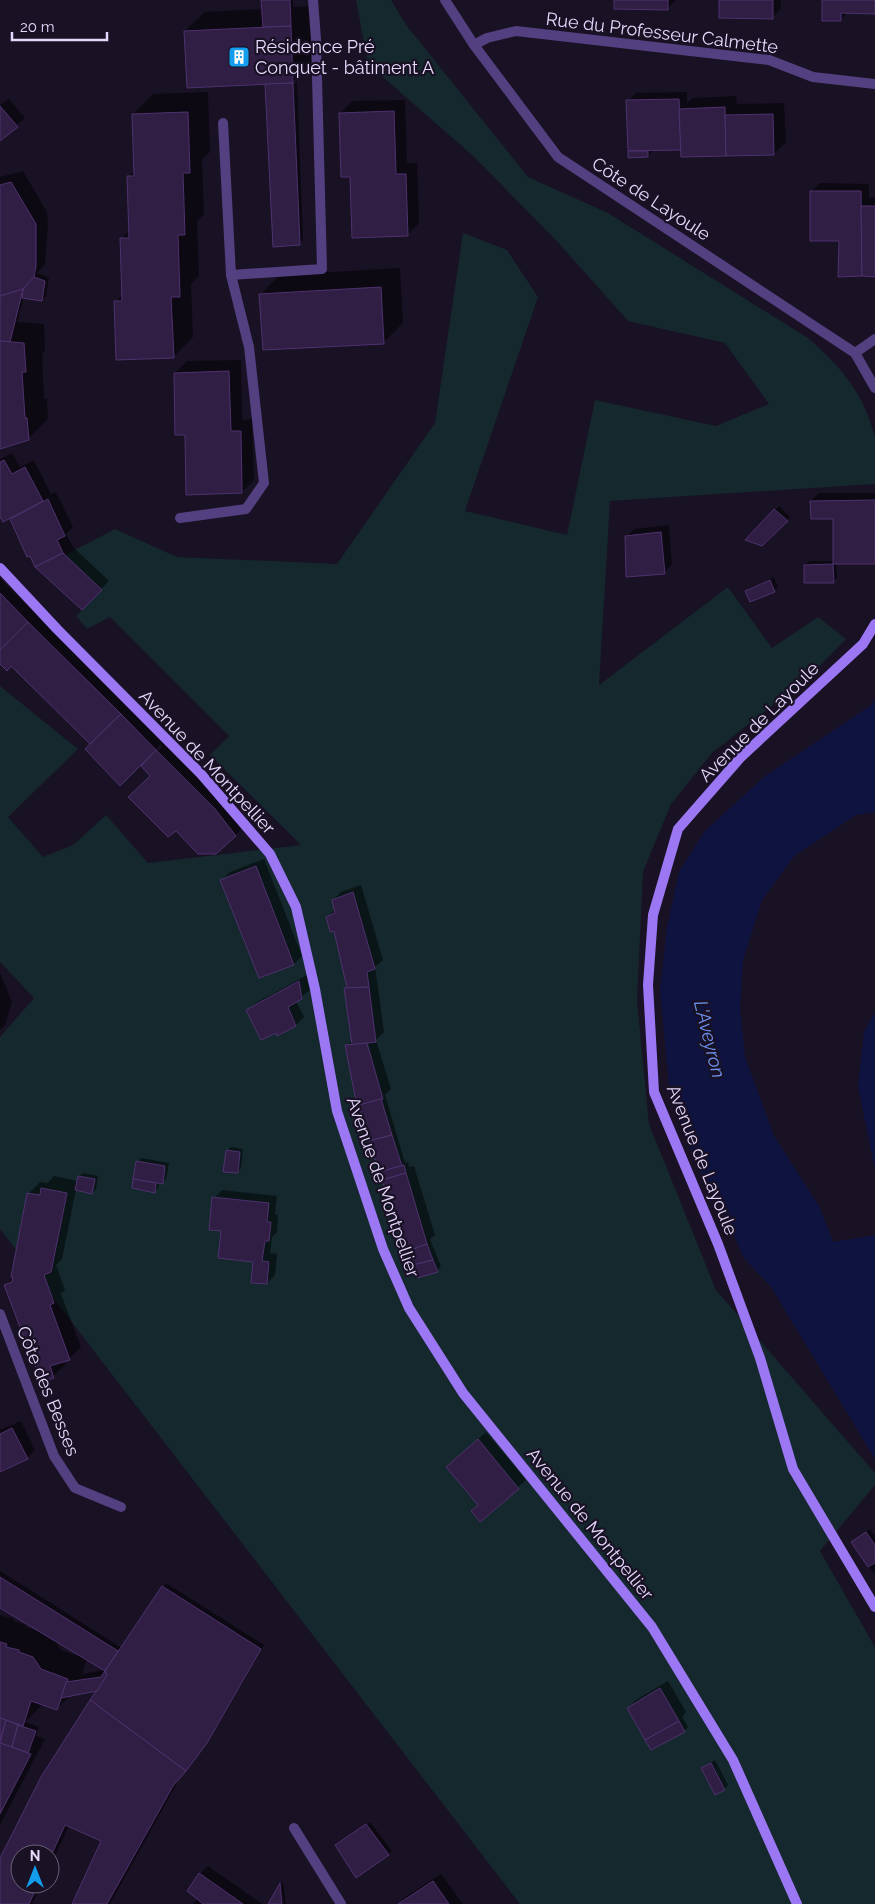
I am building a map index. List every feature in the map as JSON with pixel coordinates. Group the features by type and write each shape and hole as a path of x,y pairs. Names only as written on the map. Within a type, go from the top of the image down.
{"main road":[{"name":"Avenue de Montpellier","path":"0,568 57,629 201,774 270,854 296,907 337,1111 383,1249 409,1308 463,1393 652,1627 733,1760 797,1904"},
{"name":"Avenue de Layoule","path":"875,624 863,644 741,757 678,830 652,915 648,985 654,1092 718,1244 760,1358 792,1469 875,1607"}],"street":[{"path":"230,274 322,269 313,0"},
{"name":"Côte de Layoule","path":"445,0 474,44 558,157 855,353 875,388"},
{"name":"Rue du Professeur Calmette","path":"474,44 487,38 516,31 769,60 813,77 875,84"},
{"path":"180,518 246,509 264,484 249,347 230,274 222,123"},
{"path":"855,353 875,339"},
{"name":"Côte des Besses","path":"0,1314 54,1456 75,1488 121,1507"},
{"path":"294,1828 342,1904"}],"shaded area":[{"path":"356,0 391,0 407,26 528,177 608,213 808,338 831,359 850,382 858,394 871,422 875,438 875,484 610,501 599,685 728,587 772,648 818,617 846,639 812,674 712,753 671,804 643,872 637,1001 649,1124 716,1290 875,1473 875,1485 820,1551 875,1647 875,1904 520,1904 0,1229 0,1037 34,998 0,962 0,686 78,749 8,817 43,857 73,845 106,815 148,863 301,845 210,755 229,736 110,617 87,629 76,616 102,590 65,555 115,529 177,557 337,564 435,423 463,233 507,250 538,297 465,511 567,535 595,400 716,426 769,404 725,343 628,321 554,238 472,155 368,64"}],"water":[{"name":"L'Aveyron","path":"875,700 875,812 856,815 794,856 762,900 743,960 740,1008 745,1057 774,1136 819,1206 833,1242 875,1235 875,1459 771,1287 744,1258 720,1205 698,1169 670,1095 660,991 667,927 679,872 704,832 765,776 870,706"},
{"path":"875,1012 875,1170 858,1086 864,1032"}],"building":[{"path":"261,0 290,0 291,26 263,27"},
{"path":"614,0 668,0 668,10 614,9"},
{"path":"719,0 773,0 773,19 719,18"},
{"path":"822,0 875,0 875,14 841,13 841,21 822,21"},
{"name":"Résidence Pré Conquet - bâtiment A","path":"291,26 293,83 187,88 184,31"},
{"path":"293,83 300,245 273,247 265,84"},
{"path":"679,99 681,150 628,151 626,100"},
{"path":"0,106 18,127 0,141"},
{"path":"725,107 726,156 681,157 679,109"},
{"path":"394,111 396,174 406,174 408,236 352,238 350,177 341,177 339,113"},
{"path":"188,112 190,173 183,173 185,235 178,235 180,297 171,297 174,358 116,360 114,301 122,301 120,238 129,238 127,176 134,176 132,114"},
{"path":"773,114 774,155 726,156 725,115"},
{"path":"628,151 648,151 648,157 628,158"},
{"path":"11,182 36,224 36,266 34,277 23,289 0,296 0,185"},
{"path":"810,191 861,191 862,276 838,277 839,241 810,241"},
{"path":"861,206 875,206 875,277 862,276"},
{"path":"34,277 45,281 42,301 22,298 23,289"},
{"path":"381,287 384,344 263,350 259,294"},
{"path":"23,289 10,342 0,341 0,296"},
{"path":"0,341 24,343 26,372 22,372 25,418 27,418 29,440 0,449"},
{"path":"229,371 231,431 241,431 242,493 186,495 185,435 175,435 174,373"},
{"path":"4,460 12,474 25,467 43,501 3,522 0,517 0,462"},
{"path":"48,499 65,536 57,540 63,553 35,567 30,556 27,557 10,519"},
{"path":"875,500 875,564 833,564 833,519 811,519 810,501"},
{"path":"774,509 788,521 762,546 745,540"},
{"path":"661,532 665,574 626,577 625,536"},
{"path":"63,553 102,590 82,610 35,567"},
{"path":"833,564 834,583 804,583 804,565"},
{"path":"770,580 775,592 750,602 745,591"},
{"path":"0,593 28,622 0,650"},
{"path":"28,622 121,714 90,744 11,666 7,671 0,664 0,650"},
{"path":"121,714 156,750 120,786 85,749"},
{"path":"156,750 215,809 236,836 216,854 198,854 176,831 168,837 128,797 150,776 141,766"},
{"path":"256,866 294,965 259,978 220,880"},
{"path":"353,892 375,969 367,972 369,987 347,988 334,931 330,932 326,917 335,913 332,900"},
{"path":"299,981 302,999 288,1007 296,1026 277,1036 276,1033 261,1040 246,1010"},
{"path":"369,987 376,1042 352,1045 344,988"},
{"path":"367,1043 383,1099 357,1106 345,1045"},
{"path":"381,1099 392,1135 369,1141 359,1105"},
{"path":"392,1135 402,1166 379,1172 369,1141"},
{"path":"226,1150 240,1152 238,1173 223,1172"},
{"path":"136,1161 165,1166 163,1184 133,1179"},
{"path":"404,1165 406,1173 382,1180 379,1172"},
{"path":"406,1173 427,1244 408,1251 403,1237 400,1238 382,1180"},
{"path":"78,1176 95,1179 92,1194 75,1190"},
{"path":"133,1179 156,1183 155,1193 132,1188"},
{"path":"41,1188 67,1193 51,1272 44,1275 54,1303 50,1305 70,1360 50,1366 54,1378 41,1382 4,1285 12,1282 13,1277 11,1277 27,1193 40,1195"},
{"path":"212,1197 269,1203 267,1222 271,1222 269,1241 265,1241 262,1261 269,1262 267,1284 251,1283 253,1262 218,1258 221,1231 209,1230"},
{"path":"427,1244 433,1260 413,1265 408,1251"},
{"path":"433,1260 438,1272 417,1278 413,1265"},
{"path":"12,1428 28,1459 0,1472 0,1434"},
{"path":"478,1439 519,1489 480,1522 471,1511 478,1505 446,1467"},
{"path":"866,1532 875,1545 875,1563 868,1567 851,1542"},
{"path":"0,1577 118,1651 105,1671 0,1608"},
{"path":"162,1586 261,1649 207,1743 186,1771 90,1700 107,1675 105,1671"},
{"path":"0,1642 7,1644 6,1647 19,1650 19,1652 33,1657 41,1669 68,1679 57,1710 31,1701 23,1726 0,1718"},
{"path":"105,1671 107,1675 97,1691 61,1698 66,1682 101,1677"},
{"path":"660,1688 679,1721 645,1740 627,1708"},
{"path":"90,1700 186,1771 173,1786 107,1904 72,1904 101,1841 65,1825 56,1844 10,1844 10,1894 34,1894 29,1904 0,1904 0,1858 41,1777"},
{"path":"0,1718 6,1720 0,1741"},
{"path":"6,1720 18,1725 12,1747 0,1743"},
{"path":"679,1721 685,1732 651,1750 645,1740"},
{"path":"18,1725 36,1731 28,1753 12,1747"},
{"path":"0,1743 31,1754 0,1814"},
{"path":"711,1763 725,1790 715,1795 701,1768"},
{"path":"366,1824 389,1855 356,1878 335,1845"},
{"path":"199,1873 243,1904 203,1904 187,1891"},
{"path":"433,1881 449,1904 398,1904"},
{"path":"280,1883 282,1904 268,1904"}],"place":[{"name":"Résidence Pré Conquet - bâtiment A","path":"239,57"}]}
